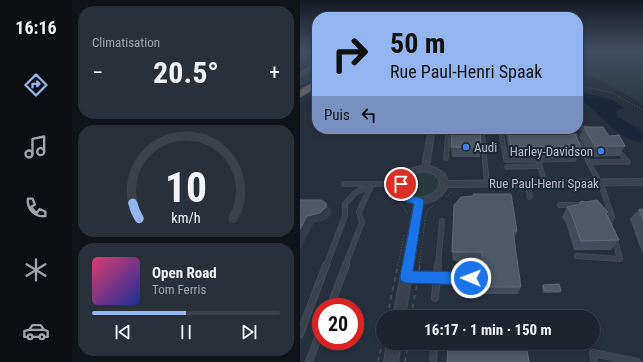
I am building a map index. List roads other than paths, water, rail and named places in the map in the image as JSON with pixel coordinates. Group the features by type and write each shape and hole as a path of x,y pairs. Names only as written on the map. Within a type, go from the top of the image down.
{"highway":[{"path":"300,90 312,83"},
{"path":"300,94 312,87"}],"street":[{"path":"300,75 312,69"},
{"path":"425,168 431,134"},
{"path":"425,168 437,171 444,179 445,184 439,194 434,198 419,201 405,197 397,184 411,172 425,168"},
{"name":"Rue Paul-Henri Spaak","path":"445,184 643,182"},
{"path":"400,310 419,201"},
{"path":"391,362 393,350"}],"lane":[{"path":"583,128 590,128"},
{"path":"446,158 448,134"},
{"path":"482,134 487,183"},
{"path":"502,134 506,160 574,159"},
{"path":"548,134 551,142"},
{"path":"556,142 562,142 558,134"},
{"path":"580,134 574,134 606,195 612,217 609,221 611,229"},
{"path":"589,162 628,162 622,155"},
{"path":"538,160 545,183"},
{"path":"507,167 540,166"},
{"path":"528,183 530,197"},
{"path":"344,184 397,184"},
{"path":"333,298 362,222 359,212 372,184"},
{"path":"300,334 345,216 345,204 355,193 372,184"},
{"path":"560,205 588,205"},
{"path":"602,205 609,206"},
{"path":"435,298 442,221"},
{"path":"577,256 620,258 614,236"},
{"path":"406,277 471,278"},
{"path":"309,362 314,350"},
{"path":"433,362 434,350"},
{"path":"594,362 593,353 637,362"}],"water":[{"path":"583,92 612,100 624,108 617,110 616,113 618,117 641,130 643,133 643,143 623,136 583,101"}],"place":[{"name":"Audi","path":"466,147"},
{"name":"Harley-Davidson","path":"601,151"}]}
